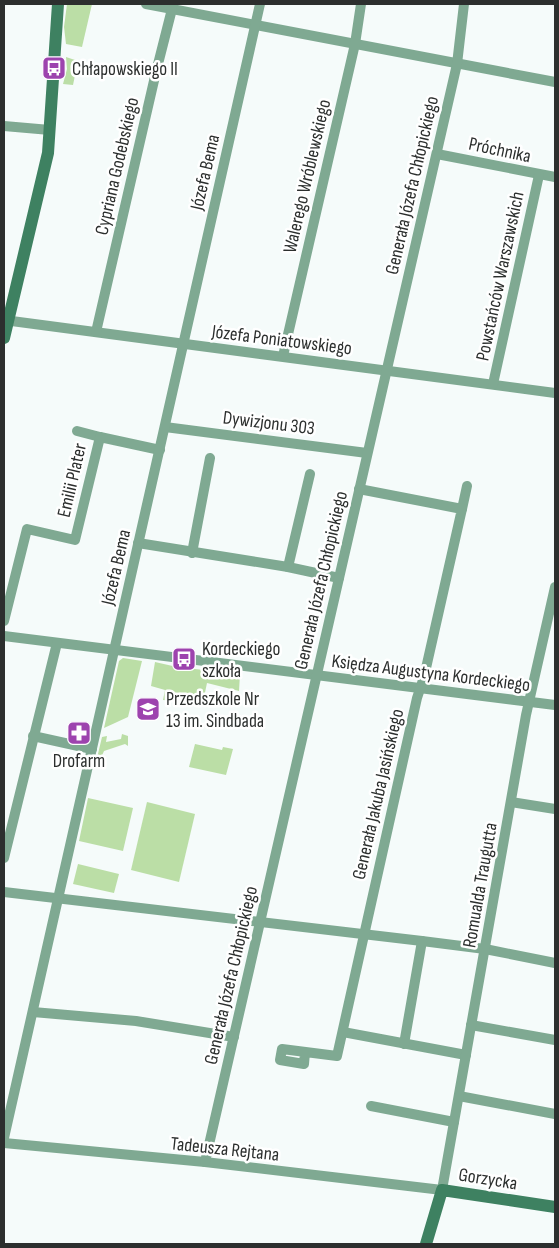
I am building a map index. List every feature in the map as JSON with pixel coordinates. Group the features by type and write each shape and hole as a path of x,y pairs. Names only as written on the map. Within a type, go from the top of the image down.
{"street":[{"path":"4,338 6,320 48,153 58,4"},
{"path":"146,4 555,82"},
{"name":"Józefa Bema","path":"4,1138 260,4"},
{"name":"Walerego Wróblewskiego","path":"283,356 355,44 361,4"},
{"name":"Generała Józefa Chłopickiego","path":"205,1162 437,154 457,64 464,4"},
{"name":"Cypriana Godebskiego","path":"96,332 172,9"},
{"path":"4,126 50,130"},
{"name":"Próchnika","path":"437,154 555,178"},
{"name":"Powstańców Warszawskich","path":"494,384 539,175"},
{"name":"Józefa Poniatowskiego","path":"6,320 555,392"},
{"name":"Dywizjonu 303","path":"165,426 367,453"},
{"path":"77,431 100,437"},
{"name":"Emilii Plater","path":"4,621 27,529 75,540 100,437 160,450"},
{"path":"192,553 210,458"},
{"path":"288,567 310,474"},
{"name":"Generała Jakuba Jasińskiego","path":"305,1052 337,1056 467,486"},
{"path":"359,489 462,509"},
{"path":"138,543 288,567 339,578"},
{"name":"Romualda Traugutta","path":"442,1190 529,702 555,587"},
{"name":"Księdza Augustyna Kordeckiego","path":"4,636 555,705"},
{"path":"4,858 56,643"},
{"path":"33,736 92,749"},
{"path":"511,802 555,809"},
{"path":"4,892 485,949 555,963"},
{"path":"404,1044 422,941"},
{"path":"33,1012 136,1021 234,1037"},
{"path":"471,1025 555,1040"},
{"path":"343,1032 466,1055"},
{"path":"459,1096 555,1114"},
{"path":"371,1106 454,1122"},
{"name":"Tadeusza Rejtana","path":"4,1143 205,1162 442,1190"},
{"name":"Gorzycka","path":"426,1244 442,1190 555,1207"}],"green space":[{"path":"67,4 92,4 82,47 66,44 64,27"},
{"path":"66,57 78,61 73,85 63,84 67,69"},
{"path":"123,658 142,661 128,717 104,728 119,661"},
{"path":"155,662 177,667 240,674 239,691 207,683 203,702 178,697 177,703 163,700 165,690 151,686"},
{"path":"122,734 128,736 128,746 125,744 104,751 101,758 97,758 102,737 107,736 106,742 121,739"},
{"path":"195,744 222,750 223,747 233,749 226,775 189,767"},
{"path":"88,798 133,808 123,851 79,841"},
{"path":"147,802 195,814 179,882 131,870"},
{"path":"78,864 119,874 114,893 73,884"}],"place":[{"name":"Chłapowskiego II","path":"54,68"},
{"name":"Kordeckiego szkoła","path":"184,659"},
{"name":"Przedszkole Nr 13 im. Sindbada","path":"148,709"},
{"name":"Drofarm","path":"79,733"}]}
